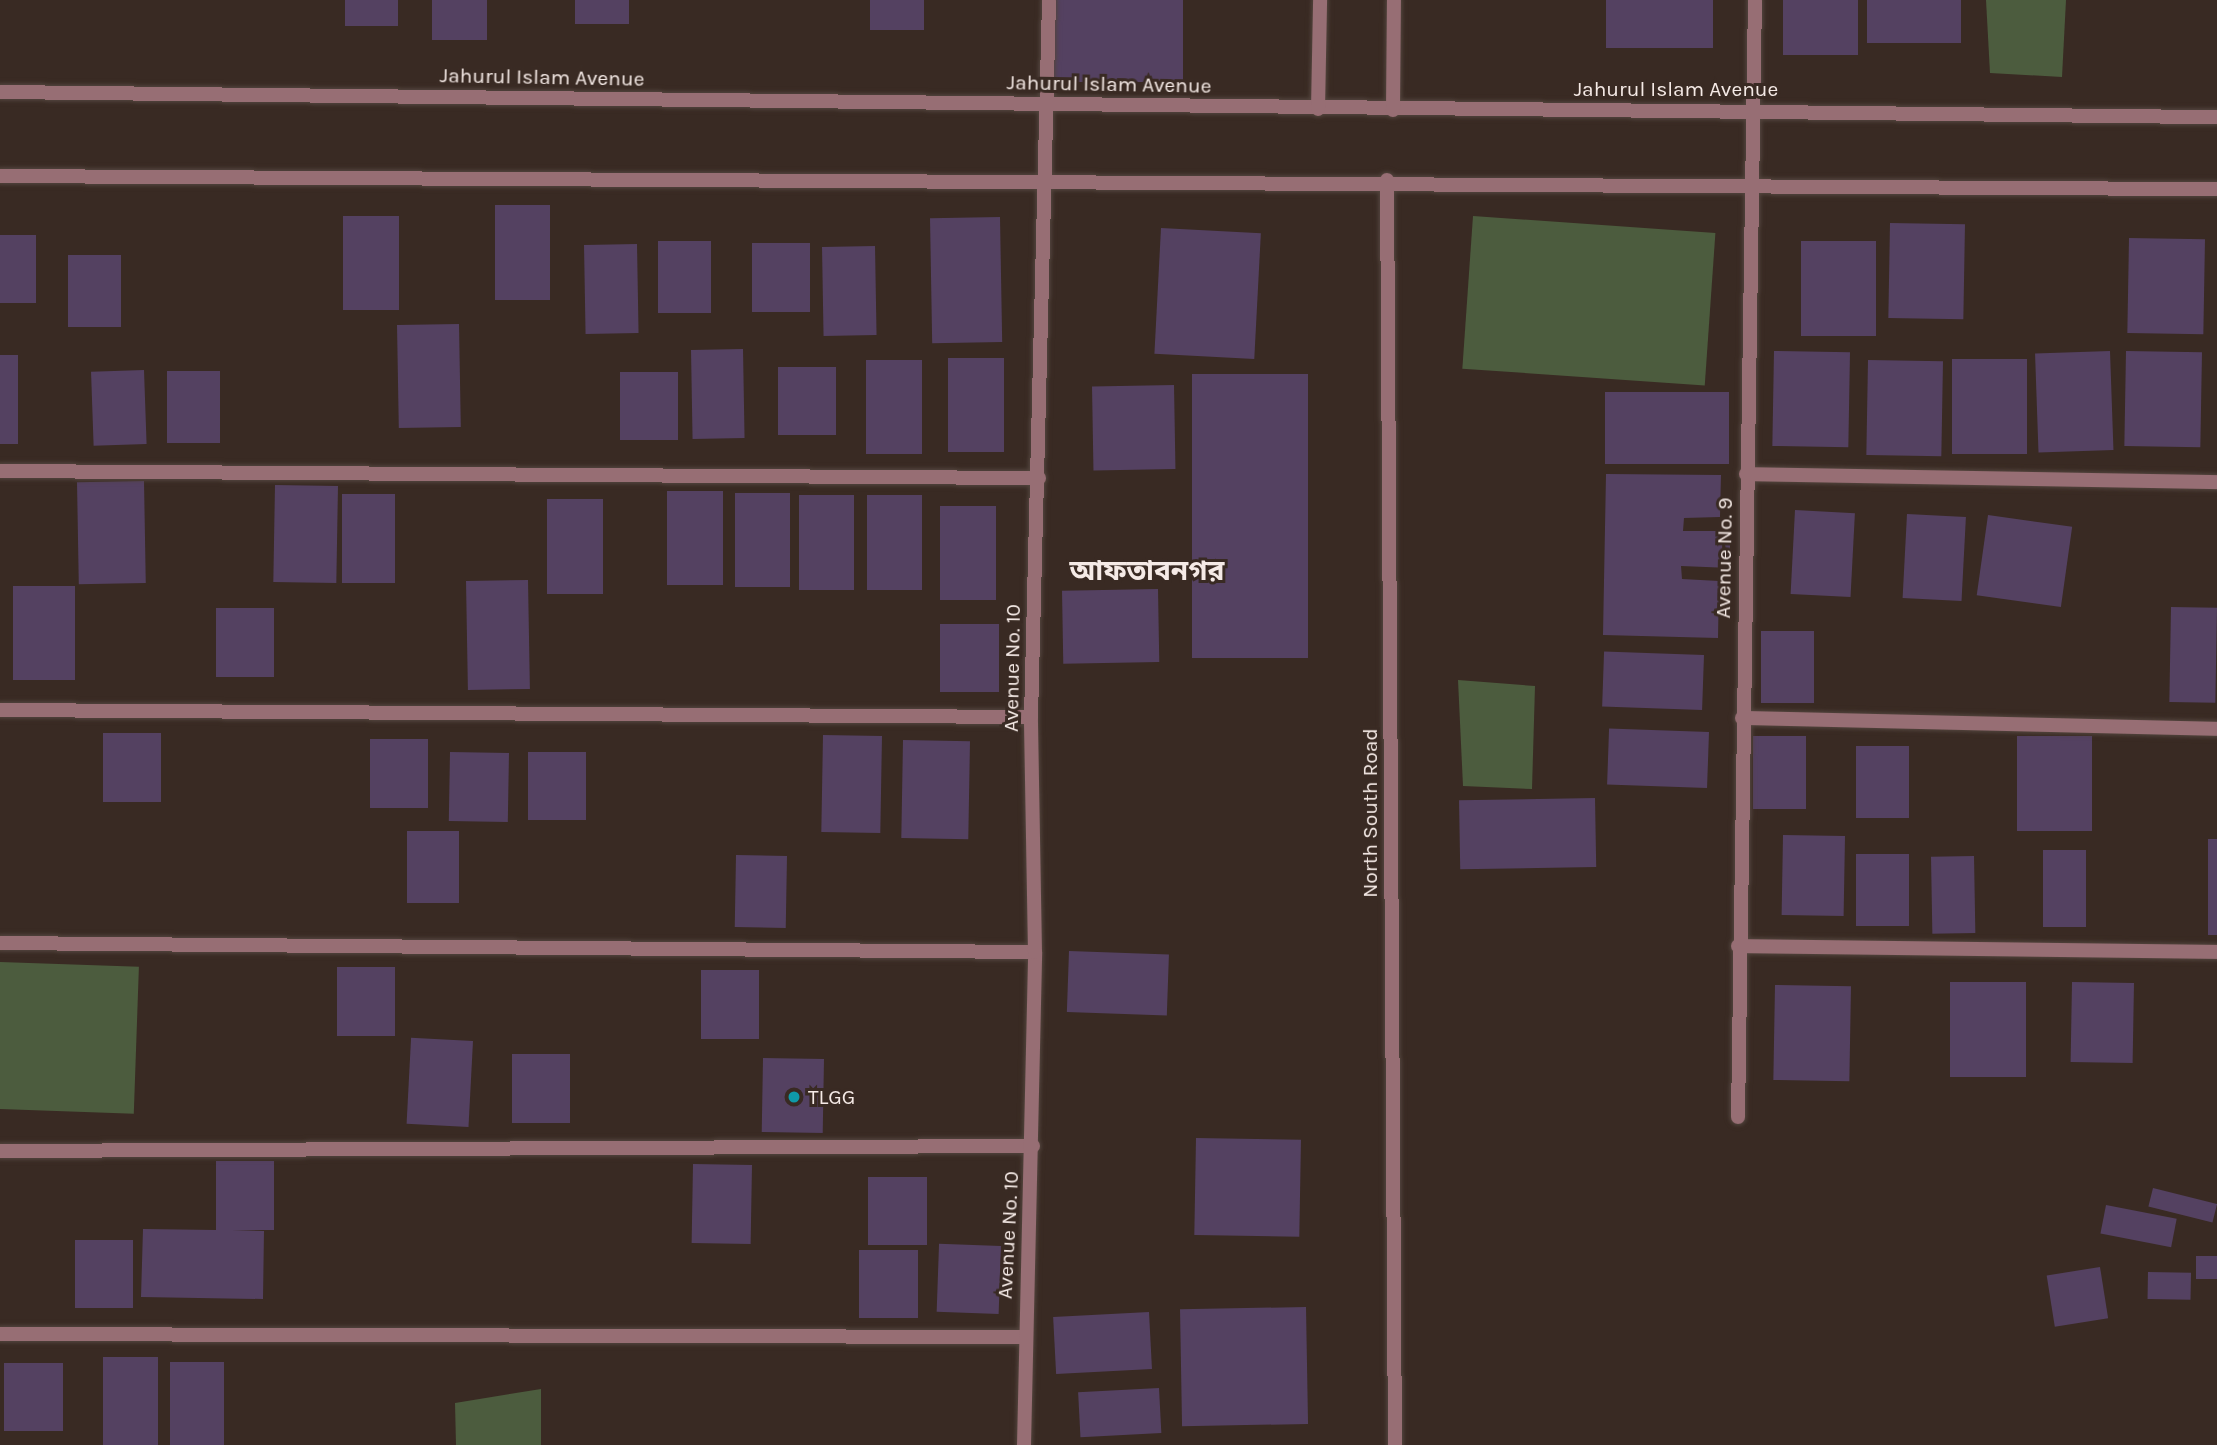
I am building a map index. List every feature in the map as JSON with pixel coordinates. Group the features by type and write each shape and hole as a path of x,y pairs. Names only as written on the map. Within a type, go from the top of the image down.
{"street":[{"name":"Avenue No. 10","path":"1024,1445 1024,1338 1032,1146 1035,952 1031,717 1048,181 1049,0"},
{"path":"1318,109 1320,0"},
{"path":"1393,110 1394,0"},
{"name":"Avenue No. 9","path":"1738,1117 1738,946 1755,0"},
{"name":"Jahurul Islam Avenue","path":"0,92 1393,110 1753,110 2217,117"},
{"path":"0,176 1387,180 2217,189"},
{"name":"North South Road","path":"1387,180 1395,1445"},
{"path":"0,471 1039,478"},
{"path":"1746,474 2217,482"},
{"path":"0,710 1031,717"},
{"path":"1742,718 2217,729"},
{"path":"0,943 1035,952"},
{"path":"1738,946 2217,951"},
{"path":"0,1151 1032,1146"},
{"path":"0,1334 1024,1338"}],"green space":[{"path":"1986,0 2066,0 2062,77 1990,73"},
{"path":"1473,216 1715,233 1705,386 1462,369"},
{"path":"1458,680 1535,686 1532,789 1463,786"},
{"path":"0,962 139,967 134,1114 0,1109"},
{"path":"541,1389 541,1445 456,1445 455,1403"}],"building":[{"path":"345,0 398,0 398,26 345,26"},
{"path":"432,0 487,0 487,40 432,40"},
{"path":"575,0 629,0 629,24 575,24"},
{"path":"870,0 924,0 924,30 870,30"},
{"path":"1049,0 1183,0 1183,82 1049,82"},
{"path":"1606,0 1713,0 1713,48 1606,48"},
{"path":"1783,0 1858,0 1858,55 1783,55"},
{"path":"1867,0 1961,0 1961,43 1867,43"},
{"path":"495,205 550,205 550,300 495,300"},
{"path":"343,216 399,216 399,310 343,310"},
{"path":"1000,217 1002,342 932,343 930,218"},
{"path":"1890,223 1965,224 1963,319 1888,318"},
{"path":"1161,228 1261,233 1254,359 1154,354"},
{"path":"0,235 36,235 36,303 0,303"},
{"path":"2129,238 2205,239 2203,334 2127,333"},
{"path":"658,241 711,241 711,313 658,313"},
{"path":"1801,241 1876,241 1876,336 1801,336"},
{"path":"752,243 810,243 810,312 752,312"},
{"path":"637,244 639,333 586,334 584,245"},
{"path":"875,246 877,335 824,336 822,247"},
{"path":"68,255 121,255 121,327 68,327"},
{"path":"459,324 461,427 399,428 397,325"},
{"path":"743,349 745,438 693,439 691,350"},
{"path":"1774,351 1850,352 1848,447 1772,446"},
{"path":"2110,351 2113,450 2039,453 2035,354"},
{"path":"2126,351 2202,352 2200,447 2124,446"},
{"path":"0,355 18,355 18,444 0,444"},
{"path":"948,358 1004,358 1004,452 948,452"},
{"path":"1952,359 2027,359 2027,454 1952,454"},
{"path":"866,360 922,360 922,454 866,454"},
{"path":"1868,360 1943,361 1941,456 1866,455"},
{"path":"778,367 836,367 836,435 778,435"},
{"path":"144,370 147,444 94,446 91,372"},
{"path":"167,371 220,371 220,443 167,443"},
{"path":"620,372 678,372 678,440 620,440"},
{"path":"1192,374 1308,374 1308,658 1192,658"},
{"path":"1174,385 1175,469 1093,470 1092,386"},
{"path":"1605,392 1729,392 1729,464 1605,464"},
{"path":"1606,474 1721,475 1720,517 1684,518 1683,531 1730,531 1730,568 1681,566 1682,579 1719,581 1718,638 1603,635"},
{"path":"144,481 146,583 79,584 77,482"},
{"path":"275,485 338,486 336,583 273,582"},
{"path":"667,491 723,491 723,585 667,585"},
{"path":"735,493 790,493 790,587 735,587"},
{"path":"342,494 395,494 395,583 342,583"},
{"path":"799,495 854,495 854,590 799,590"},
{"path":"867,495 922,495 922,590 867,590"},
{"path":"547,499 603,499 603,594 547,594"},
{"path":"940,506 996,506 996,600 940,600"},
{"path":"1795,510 1855,513 1851,597 1791,594"},
{"path":"1907,514 1966,517 1962,601 1903,598"},
{"path":"1988,515 2072,527 2061,607 1977,595"},
{"path":"528,580 530,689 468,690 466,581"},
{"path":"13,586 75,586 75,680 13,680"},
{"path":"1158,589 1159,662 1063,664 1062,591"},
{"path":"2171,607 2217,608 2215,703 2169,702"},
{"path":"216,608 274,608 274,677 216,677"},
{"path":"940,624 999,624 999,692 940,692"},
{"path":"1761,631 1814,631 1814,703 1761,703"},
{"path":"1604,652 1704,655 1702,710 1602,706"},
{"path":"1609,729 1709,732 1707,788 1607,784"},
{"path":"103,733 161,733 161,802 103,802"},
{"path":"823,735 882,736 880,833 821,832"},
{"path":"1753,736 1806,736 1806,809 1753,809"},
{"path":"2017,736 2092,736 2092,831 2017,831"},
{"path":"370,739 428,739 428,808 370,808"},
{"path":"903,740 970,741 968,839 901,838"},
{"path":"1856,746 1909,746 1909,818 1856,818"},
{"path":"450,752 509,753 508,822 449,821"},
{"path":"528,752 586,752 586,820 528,820"},
{"path":"1595,798 1596,867 1460,869 1459,800"},
{"path":"407,831 459,831 459,903 407,903"},
{"path":"1783,835 1845,836 1844,916 1782,915"},
{"path":"2208,839 2217,839 2217,935 2208,935"},
{"path":"2043,850 2086,850 2086,927 2043,927"},
{"path":"1856,854 1909,854 1909,926 1856,926"},
{"path":"736,855 787,856 786,928 735,927"},
{"path":"1974,856 1975,933 1932,934 1931,857"},
{"path":"1069,951 1169,954 1167,1015 1067,1012"},
{"path":"337,967 395,967 395,1036 337,1036"},
{"path":"701,970 759,970 759,1039 701,1039"},
{"path":"1950,982 2026,982 2026,1077 1950,1077"},
{"path":"2072,982 2134,983 2133,1063 2071,1062"},
{"path":"1775,985 1851,986 1849,1081 1773,1080"},
{"path":"411,1038 473,1041 468,1127 407,1124"},
{"path":"512,1054 570,1054 570,1123 512,1123"},
{"name":"TLGG","path":"763,1058 824,1059 823,1133 762,1132"},
{"path":"1196,1138 1301,1140 1299,1237 1194,1235"},
{"path":"216,1161 274,1161 274,1230 232,1230 264,1231 263,1299 141,1297 143,1229 216,1230"},
{"path":"693,1164 752,1165 751,1244 692,1243"},
{"path":"868,1177 927,1177 927,1245 868,1245"},
{"path":"2153,1188 2217,1204 2212,1222 2148,1206"},
{"path":"2106,1205 2177,1219 2171,1247 2100,1233"},
{"path":"75,1240 133,1240 133,1308 75,1308"},
{"path":"939,1244 1001,1246 999,1314 937,1312"},
{"path":"859,1250 918,1250 918,1318 859,1318"},
{"path":"2196,1256 2217,1256 2217,1279 2196,1279"},
{"path":"2100,1267 2108,1318 2055,1327 2047,1275"},
{"path":"2148,1272 2191,1273 2191,1300 2148,1299"},
{"path":"1306,1307 1308,1424 1182,1426 1180,1309"},
{"path":"1149,1312 1152,1369 1056,1374 1053,1317"},
{"path":"103,1357 158,1357 158,1445 103,1445"},
{"path":"170,1362 224,1362 224,1445 170,1445"},
{"path":"4,1363 63,1363 63,1431 4,1431"},
{"path":"1159,1388 1161,1433 1080,1437 1078,1392"}],"place":[{"name":"TLGG","path":"794,1097"}],"district":[{"name":"আফতাবনগর","path":"1147,571"}]}
